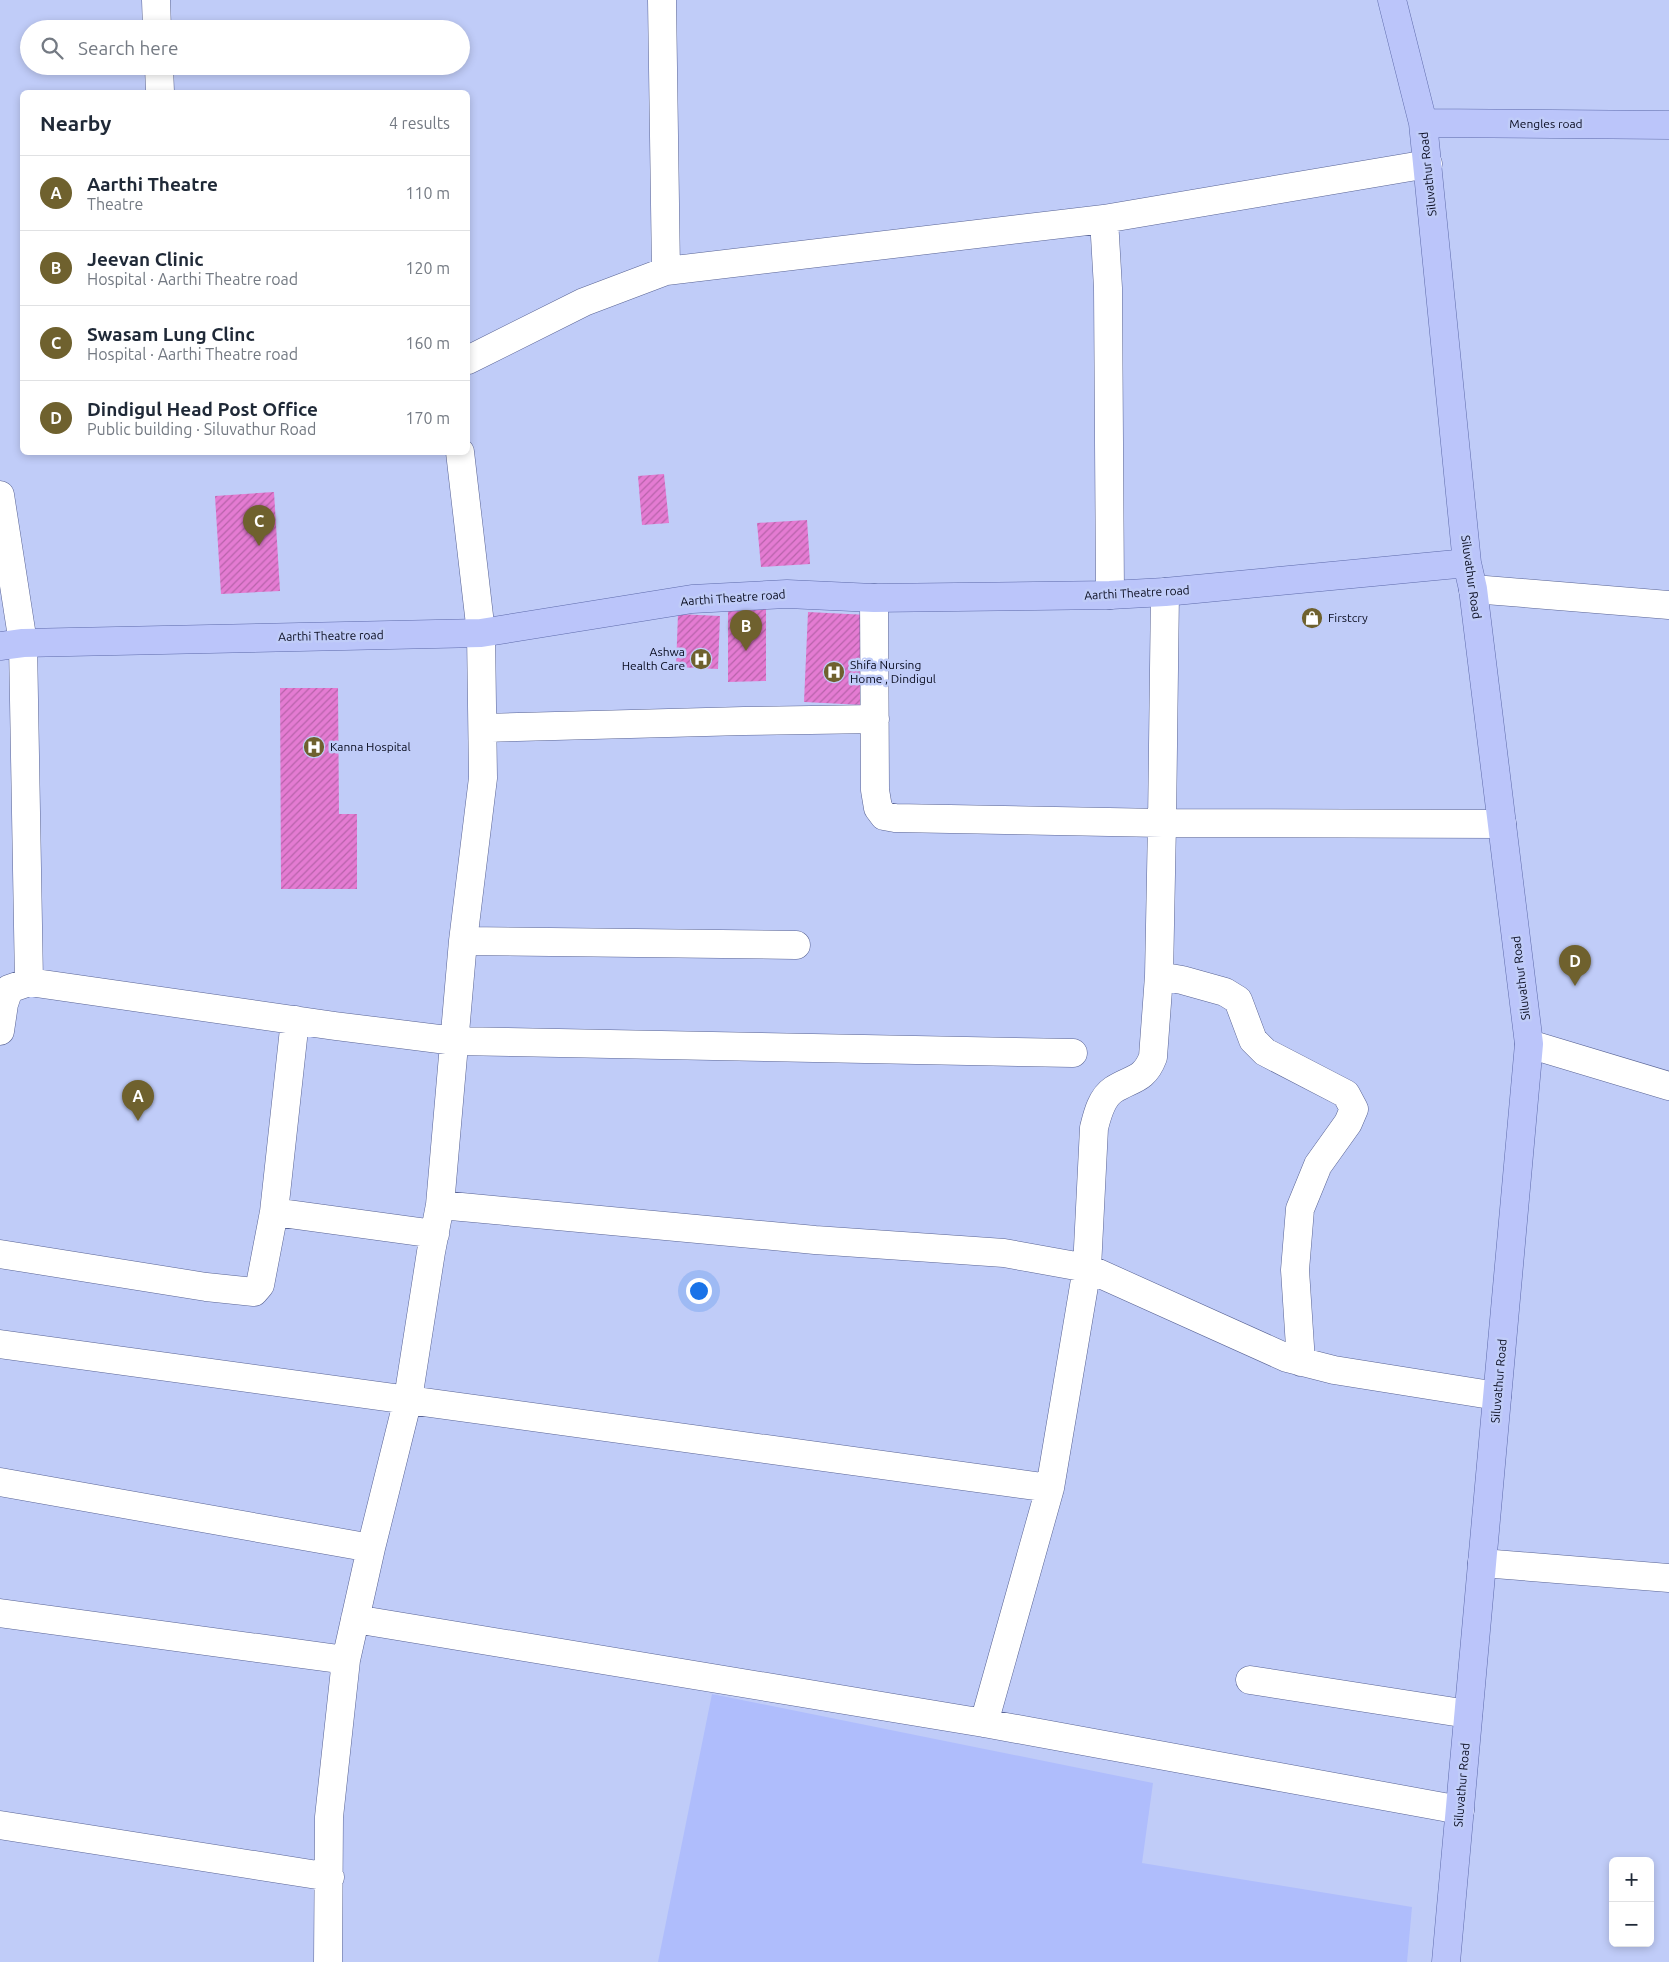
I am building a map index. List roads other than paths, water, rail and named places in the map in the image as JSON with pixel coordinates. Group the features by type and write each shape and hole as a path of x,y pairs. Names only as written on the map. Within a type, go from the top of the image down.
{"main road":[{"name":"Siluvathur Road","path":"1392,0 1423,123 1470,576 1529,1044 1446,1962"},
{"name":"Mengles road","path":"1423,123 1669,125"},
{"name":"Aarthi Theatre road","path":"12,644 481,633 692,599 786,594 874,598 1110,595 1470,576"}],"street":[{"path":"156,0 157,20"},
{"path":"662,0 666,271"},
{"path":"159,75 160,90"},
{"path":"470,359 584,302 666,271 1104,219 1428,164"},
{"path":"1104,219 1108,288 1110,595"},
{"path":"328,1962 329,1817 346,1660 371,1548 408,1399 440,1205 463,940 483,778 481,633 460,455"},
{"path":"0,495 12,644 29,982"},
{"path":"1470,576 1669,606"},
{"path":"984,1723 1050,1488 1087,1268 1094,1128 1099,1109 1111,1091 1140,1076 1149,1068 1154,1057 1159,976 1165,592"},
{"path":"874,598 875,790 878,808 884,816 894,818 1162,823 1502,824"},
{"path":"483,728 744,721 875,720"},
{"path":"463,940 796,945"},
{"path":"1159,976 1182,980 1225,992 1238,1000 1253,1040 1266,1052 1346,1094 1354,1109 1348,1123 1318,1165 1300,1209 1296,1270 1301,1362"},
{"path":"0,1031 4,1004 9,989 29,982 455,1042 1073,1054"},
{"path":"0,1254 206,1287 254,1292 260,1284 274,1212 295,1020"},
{"path":"1529,1044 1669,1086"},
{"path":"440,1205 815,1240 912,1245 1004,1253 1087,1268 1286,1358 1334,1370 1497,1396"},
{"path":"274,1212 435,1234"},
{"path":"0,1344 1050,1488"},
{"path":"0,1482 371,1548"},
{"path":"1482,1563 1669,1578"},
{"path":"0,1613 346,1660"},
{"path":"355,1619 984,1723 1460,1810"},
{"path":"1250,1680 1468,1714"},
{"path":"0,1825 330,1877"}],"place":[{"name":"Swasam Lung Clinc","path":"259,546"},
{"name":"Firstcry","path":"1312,618"},
{"name":"Jeevan Clinic","path":"746,651"},
{"name":"Ashwa Health Care","path":"701,659"},
{"name":"Shifa Nursing Home , Dindigul","path":"834,672"},
{"name":"Kanna Hospital","path":"314,747"},
{"name":"Dindigul Head Post Office","path":"1575,986"},
{"name":"Aarthi Theatre","path":"138,1121"}]}
